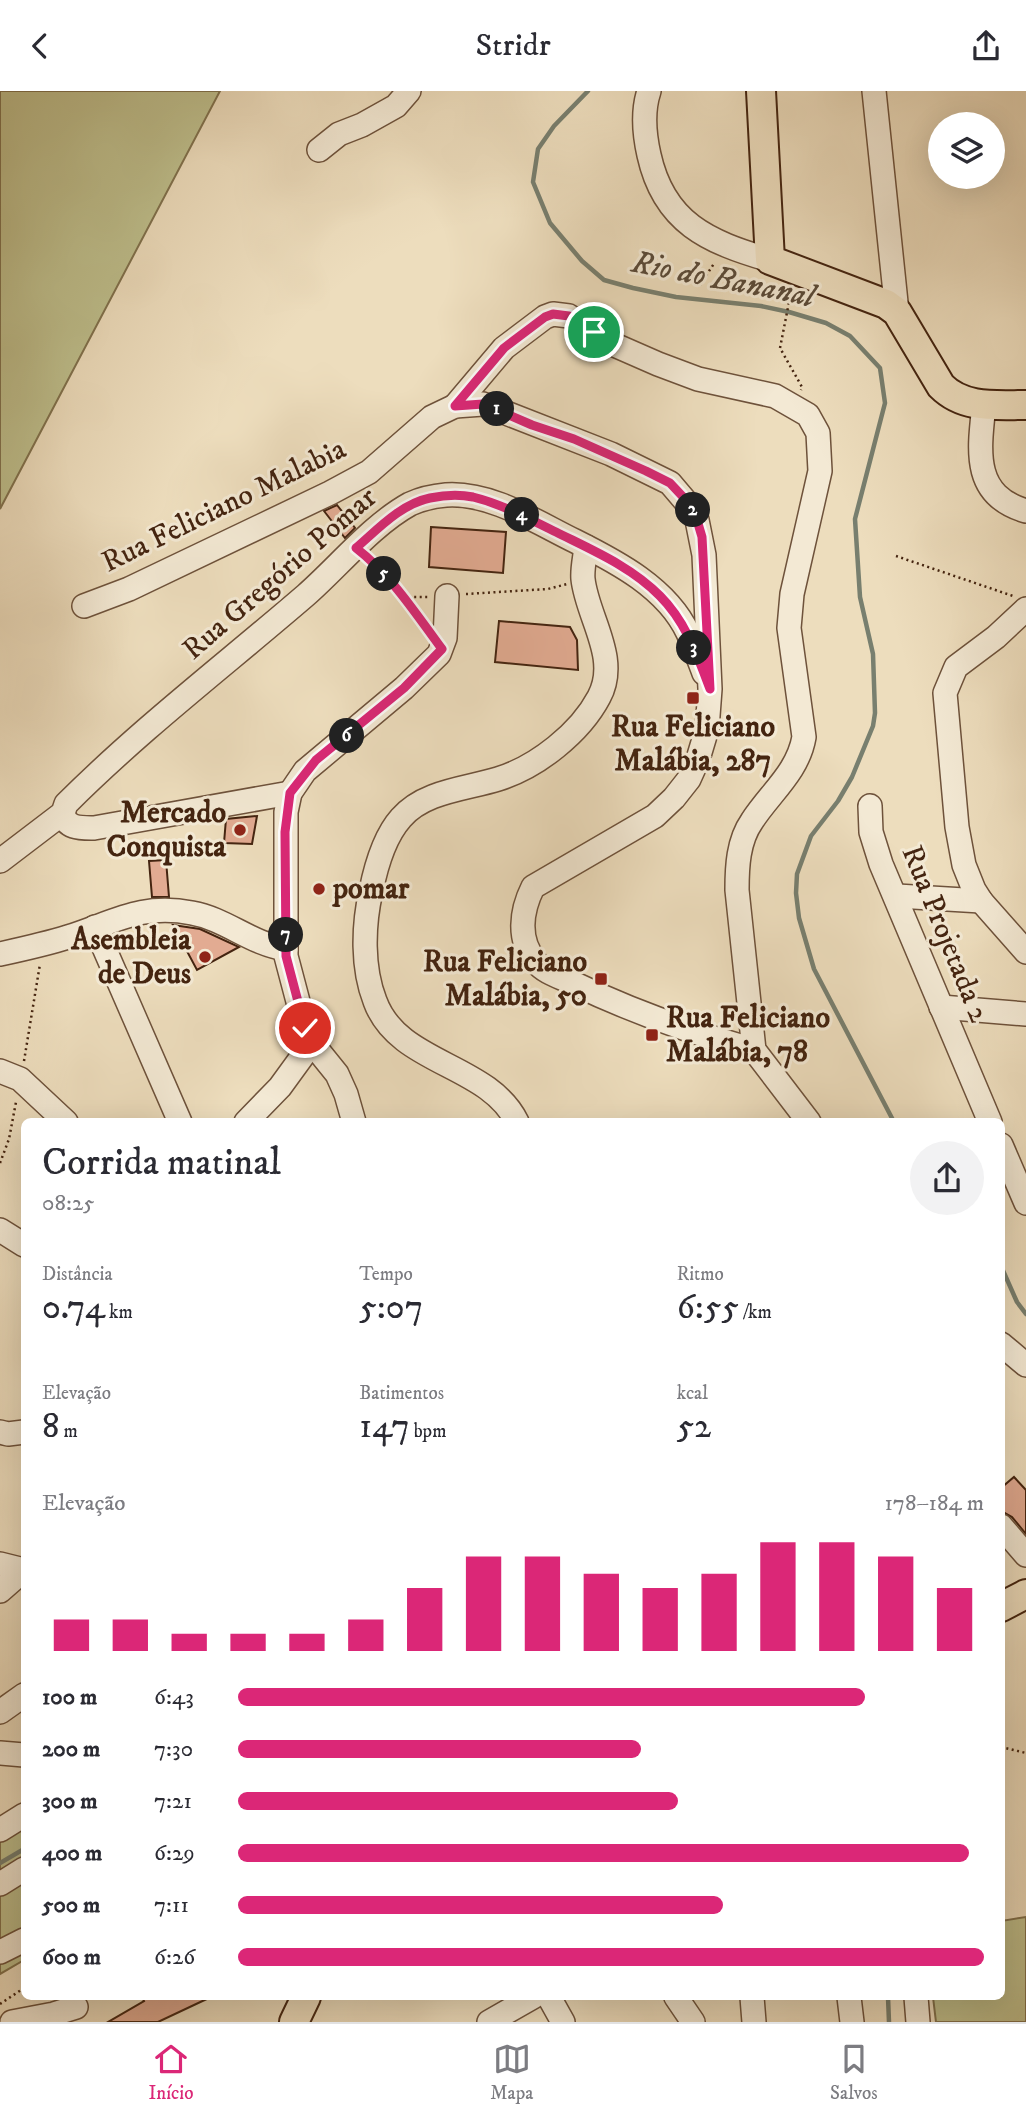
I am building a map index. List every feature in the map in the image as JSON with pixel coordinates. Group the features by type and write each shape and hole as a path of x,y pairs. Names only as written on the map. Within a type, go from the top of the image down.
{"main road":[{"path":"761,91 770,260 886,304 897,313 941,386 949,394 984,405 1026,405"},
{"path":"294,2022 305,2000"}],"street":[{"path":"320,150 339,134 396,106 409,91"},
{"path":"649,91 644,123 654,175 663,196 673,210 691,226 721,243 770,260"},
{"path":"874,91 897,313"},
{"path":"455,406 504,348 553,314 569,316 610,343 698,379 775,395 808,415 818,433 820,471 794,587 789,628 804,737 796,764 751,821 740,849 737,867 741,950 754,1050 797,1117"},
{"path":"455,406 483,404 574,439 646,471 670,483 685,499 697,520 703,546 710,689 707,729 689,779 655,816 533,887 526,902 522,934 528,951 537,964 550,973 681,1027 754,1050"},
{"path":"984,405 981,457 990,490 1002,502 1026,512"},
{"name":"Rua Feliciano Malabia","path":"84,606 129,589 340,488 369,472 432,417 455,406"},
{"name":"Rua Gregório Pomar","path":"0,861 63,813 66,804 127,747 310,592 356,548 411,504 447,495 471,496 521,514 620,565 661,596 687,631 710,689"},
{"path":"508,1117 493,1093 400,1038 382,1015 374,1000 368,968 365,939 367,909 382,853 401,817 428,798 500,778 523,768 550,751 573,729 600,696 606,680 604,649 583,578 586,547"},
{"path":"353,1118 337,1075 312,1043 295,995 286,949 285,832 290,793 316,760 404,688 442,649 447,596"},
{"path":"1020,602 996,637 956,667 945,693 959,842 974,890 1026,952"},
{"path":"63,813 70,825 94,828 290,793"},
{"name":"Rua Projetada 2","path":"870,806 873,842 988,1118"},
{"path":"897,896 981,901"},
{"path":"0,954 41,944 119,917 174,910 215,918 260,943 286,949"},
{"path":"94,927 178,1118"},
{"path":"941,1007 1026,1014"},
{"path":"250,1118 280,1087 312,1043"},
{"path":"10,1075 61,1118"},
{"path":"1005,1154 1026,1203"},
{"path":"0,1230 21,1243"},
{"path":"1005,1347 1026,1365"},
{"path":"0,1432 21,1432"},
{"path":"1005,1533 1016,1554"},
{"path":"0,1564 21,1569"},
{"path":"0,1591 21,1573"},
{"path":"0,1712 21,1697"},
{"path":"0,1753 21,1755"},
{"path":"0,1831 21,1817"},
{"path":"0,1884 21,1871"},
{"path":"0,1952 21,1942"},
{"path":"489,2022 528,2000"},
{"path":"551,2000 563,2022"},
{"path":"678,2000 693,2022"},
{"path":"752,2000 754,2022"},
{"path":"849,2000 852,2022"},
{"path":"916,2000 918,2022"},
{"path":"12,2022 76,2007"}],"path":[{"path":"700,285 714,264 721,243"},
{"path":"789,300 780,348 802,387 800,401 808,415"},
{"path":"356,548 372,560 399,591 442,649"},
{"path":"896,556 1020,602"},
{"path":"485,593 548,589 583,578"},
{"path":"399,591 408,597 447,596"},
{"path":"0,1163 9,1139 10,1075 38,977 41,944"},
{"path":"1005,1748 1026,1753"},
{"path":"0,2004 21,1990"}],"green space":[{"path":"0,91 220,91 0,509"},
{"path":"21,1826 21,1962 0,1974 0,1839"},
{"path":"1026,1917 1026,2022 936,2022 933,2000 1005,2000 1005,1920"}],"building":[{"path":"337,505 355,528 345,538 324,511"},
{"path":"431,527 506,532 503,573 429,567"},
{"path":"499,621 570,627 577,640 578,670 495,662"},
{"name":"Mercado Conquista","path":"257,816 252,844 224,843 226,819"},
{"path":"166,860 169,897 152,897 149,861"},
{"name":"Asembleia de Deus","path":"173,925 200,929 239,947 197,970"},
{"path":"1014,1477 1026,1490 1026,1534 1012,1517 1005,1513 1005,1485"},
{"path":"205,2000 158,2022 108,2022 144,2001"}],"waterway":[{"name":"Rio do Bananal","path":"588,91 554,126 538,149 533,182 550,223 582,261 604,280 633,288 676,297 761,306 826,323 850,336 880,368 885,403 855,519 860,597 873,654 873,726 852,777 838,801 811,836 797,874 796,893 799,918 814,969 892,1118"},
{"path":"1005,1275 1017,1302 1026,1314"},
{"path":"0,1863 21,1851"},
{"path":"888,2000 889,2022"}],"place":[{"name":"Rua Feliciano Malábia, 287","path":"693,698"},
{"name":"Mercado Conquista","path":"240,830"},
{"name":"pomar","path":"319,889"},
{"name":"Asembleia de Deus","path":"205,957"},
{"name":"Rua Feliciano Malábia, 50","path":"601,979"},
{"name":"Rua Feliciano Malábia, 78","path":"652,1035"}],"route":[{"path":"305,1028 286,956 285,832 290,793 316,760 404,688 442,649 399,591 372,560 356,548 394,516 411,504 429,498 447,495 471,496 521,514 620,565 661,596 677,616 687,631 710,689 702,537 697,520 685,499 670,483 574,439 483,404 455,406 504,348 545,317 553,314 569,316 594,332"}]}
